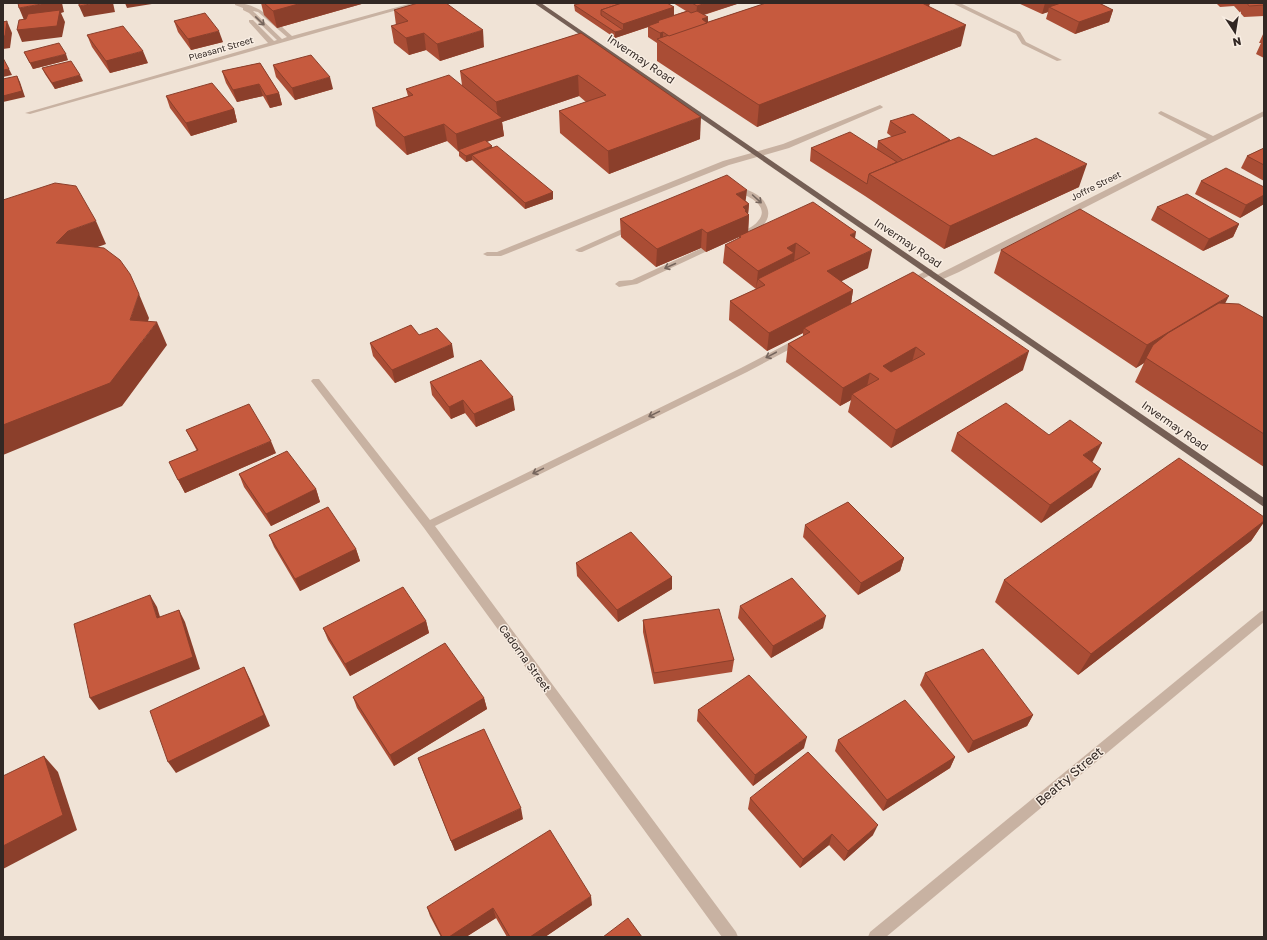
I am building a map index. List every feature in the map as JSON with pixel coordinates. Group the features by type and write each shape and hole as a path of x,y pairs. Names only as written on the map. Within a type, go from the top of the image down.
{"main road":[{"name":"Invermay Road","path":"537,3 1264,503"}],"street":[{"name":"Pleasant Street","path":"28,113 272,43 419,3"},
{"path":"955,3 1018,33 1024,43 1059,60"},
{"path":"237,4 260,11 291,38"},
{"path":"237,4 251,12 281,41"},
{"path":"237,4 272,43"},
{"path":"487,254 498,254 721,165 786,146 880,107"},
{"path":"1161,113 1213,139"},
{"name":"Joffre Street","path":"938,278 1264,113"},
{"path":"619,284 634,282 756,227 763,222 765,214 763,205 755,196 744,191 729,190"},
{"path":"579,250 642,224"},
{"path":"900,287 929,272"},
{"path":"428,525 744,370 812,334"},
{"name":"Cadorna Street","path":"316,381 428,525 731,937"},
{"name":"Beatty Street","path":"875,937 1264,615"}],"building":[{"path":"18,3 47,3 19,8"},
{"path":"79,3 96,3 79,6"},
{"path":"264,3 302,3 273,11"},
{"path":"418,3 446,3 483,30 437,44 424,33 406,38 391,26 408,21 394,10"},
{"path":"582,3 618,3 619,4 601,10 601,15 623,30 615,32 574,5"},
{"path":"622,3 667,3 674,7 623,24 601,10"},
{"path":"692,3 706,3 697,6"},
{"path":"766,3 922,3 966,25 759,105 657,39"},
{"path":"1061,3 1099,3 1113,10 1079,22 1049,7"},
{"path":"1247,3 1264,3 1264,5 1249,6"},
{"path":"60,10 57,26 17,30 19,20 26,19 28,14"},
{"path":"688,11 691,13 697,11 708,17 702,19 707,23 669,36 648,26 659,22 657,21"},
{"path":"205,13 219,31 188,39 174,21"},
{"path":"7,21 5,36 3,36 3,22"},
{"path":"123,26 143,51 106,61 87,35"},
{"path":"581,33 701,117 608,151 559,111 606,95 578,75 496,102 460,71"},
{"path":"59,43 66,54 30,63 24,52"},
{"path":"311,55 330,77 292,88 273,65"},
{"path":"3,58 9,69 3,70"},
{"path":"71,61 80,75 52,83 42,68"},
{"path":"260,63 279,93 266,96 259,84 233,90 222,71"},
{"path":"449,75 502,118 456,134 444,124 404,137 372,108 413,95 406,89"},
{"path":"17,76 22,91 3,96 3,79"},
{"path":"212,83 234,109 186,123 166,96"},
{"path":"913,114 950,140 903,160 878,141 906,132 890,121"},
{"path":"850,132 897,162 869,174 867,184 811,148"},
{"path":"959,137 993,156 1036,138 1087,164 950,226 869,174"},
{"path":"485,140 492,146 466,156 458,150"},
{"path":"497,146 553,192 525,203 472,155"},
{"path":"1264,148 1264,165 1247,156"},
{"path":"1226,168 1264,187 1264,195 1246,205 1201,181"},
{"path":"727,175 747,190 736,194 749,204 743,207 749,215 707,233 702,229 657,249 620,219"},
{"path":"55,183 76,186 96,221 68,231 56,243 104,248 120,260 130,274 139,294 130,320 157,322 110,383 3,425 3,200"},
{"path":"1187,194 1239,224 1209,239 1157,207"},
{"path":"813,202 856,232 850,235 872,250 827,271 853,290 769,333 730,301 765,285 758,279 810,253 796,243 787,248 794,253 758,271 725,245 741,237 739,236"},
{"path":"1080,209 1229,296 1147,345 1001,250"},
{"path":"913,272 1029,351 896,430 852,394 879,379 870,373 843,388 788,344 810,332 804,328","holes":["916,347 925,354 891,372 883,366"]},
{"path":"1219,303 1239,304 1264,318 1264,434 1146,358 1153,345 1168,333"},
{"path":"411,325 419,335 437,328 452,344 392,370 370,343"},
{"path":"481,360 513,397 474,414 463,400 449,407 430,382"},
{"path":"1006,403 1049,435 1070,420 1102,443 1083,455 1101,469 1050,505 957,433"},
{"path":"249,404 271,441 178,480 169,462 198,450 186,430"},
{"path":"287,451 316,489 266,514 239,474"},
{"path":"1179,458 1264,517 1264,521 1091,654 1004,580"},
{"path":"848,502 904,558 861,583 805,525"},
{"path":"328,507 356,549 295,579 269,535"},
{"path":"631,532 672,577 617,610 576,563"},
{"path":"792,578 826,616 773,646 740,606"},
{"path":"403,587 426,621 345,664 323,628"},
{"path":"150,595 157,618 179,610 193,657 90,698 74,624"},
{"path":"719,609 734,660 654,673 643,620"},
{"path":"445,643 484,698 390,755 353,697"},
{"path":"983,649 1033,715 973,741 925,673"},
{"path":"244,667 264,715 168,762 150,711"},
{"path":"749,675 807,737 755,775 698,710"},
{"path":"905,700 955,757 887,800 838,740"},
{"path":"484,729 521,808 451,841 418,758"},
{"path":"808,752 878,825 848,851 832,834 803,859 750,798"},
{"path":"44,756 63,815 3,846 3,776"},
{"path":"550,830 591,896 530,937 510,937 493,908 449,937 442,937 427,907"},
{"path":"628,918 642,937 603,937"}]}
